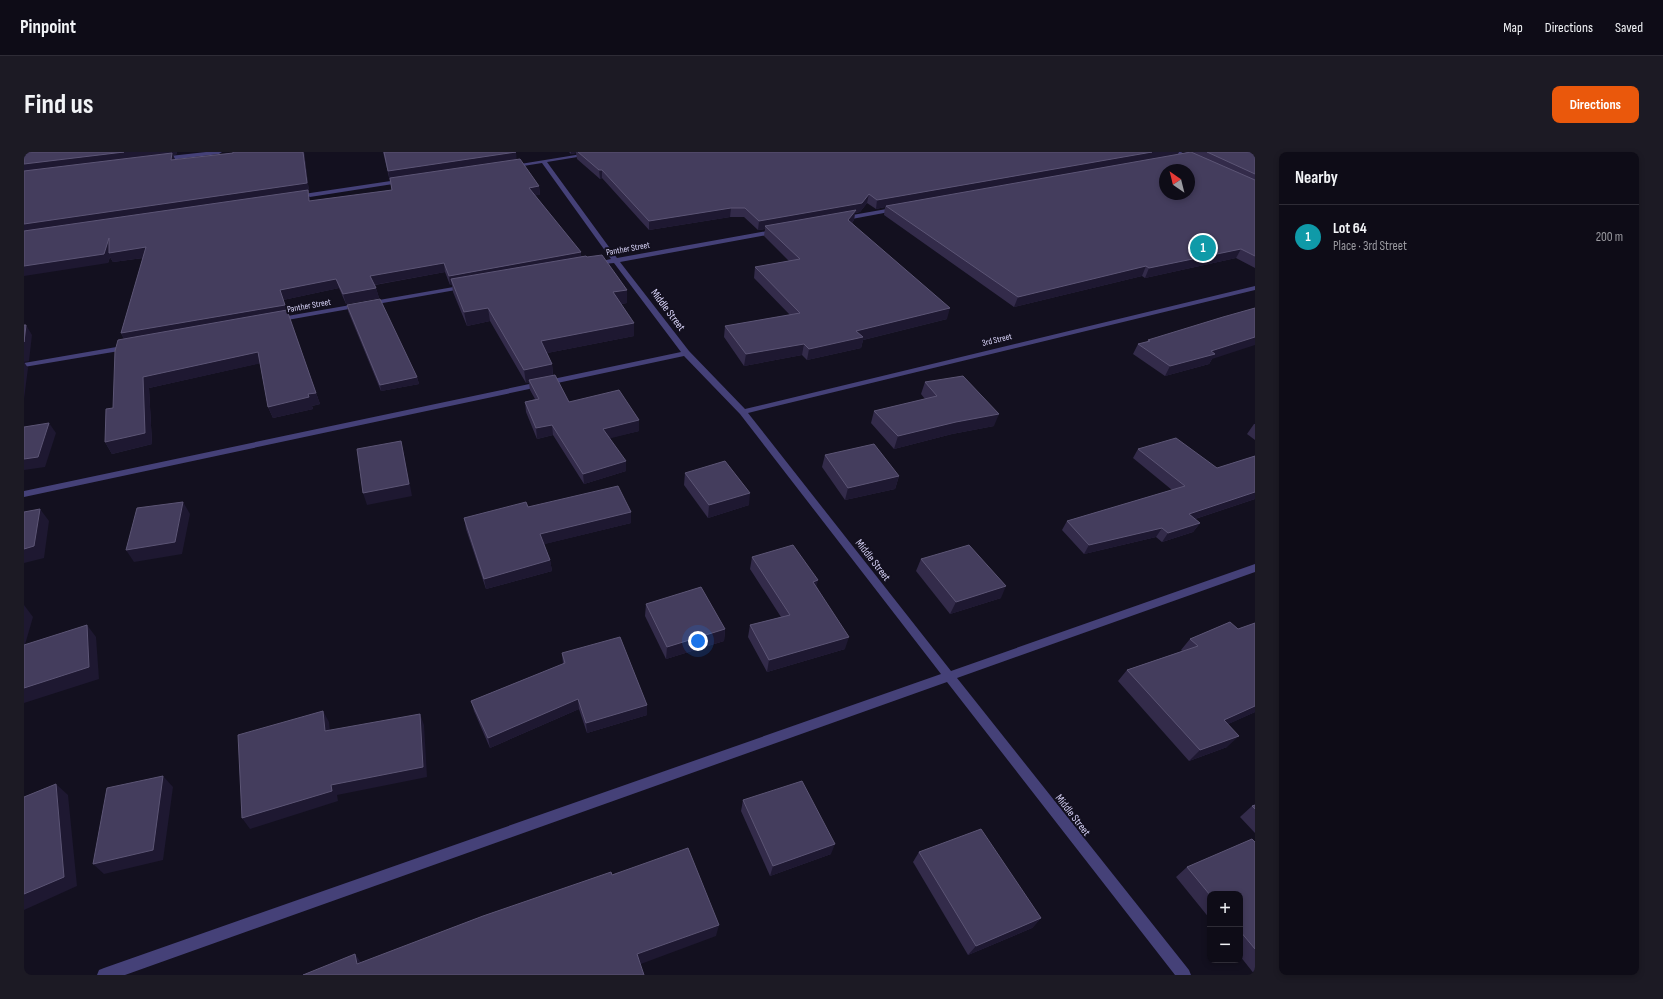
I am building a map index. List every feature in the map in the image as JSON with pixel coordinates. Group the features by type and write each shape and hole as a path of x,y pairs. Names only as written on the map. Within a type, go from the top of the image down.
{"street":[{"path":"156,160 218,152"},
{"path":"503,167 605,152"},
{"path":"1177,152 1201,163"},
{"path":"1171,160 1187,157"},
{"name":"Middle Street","path":"543,161 615,260 686,353 743,412 1184,975"},
{"path":"291,198 409,180"},
{"path":"835,220 905,208"},
{"name":"Panther Street","path":"584,266 788,229"},
{"name":"Panther Street","path":"265,322 475,285"},
{"name":"3rd Street","path":"743,412 1255,288"},
{"path":"24,365 133,346"},
{"path":"24,494 686,353"},
{"path":"104,975 1255,568"}],"building":[{"path":"24,152 124,152 24,164"},
{"path":"233,152 303,152 307,183 24,224 24,171 172,153 171,160"},
{"path":"384,152 516,152 388,171"},
{"path":"578,152 1152,152 877,200 869,194 862,203 759,221 745,208 731,208 649,221 602,170 599,170"},
{"path":"1191,152 1255,180 1255,256 1241,249 1149,268 1146,266 1018,297 886,206"},
{"path":"1207,152 1255,152 1255,174"},
{"path":"520,159 539,186 529,188 581,252 449,276 444,263 370,276 376,288 343,294 336,279 280,290 285,305 121,333 146,247 109,253 109,238 104,254 24,266 24,231 308,190 309,201 392,190 390,178"},
{"path":"856,210 848,220 950,308 856,331 863,337 809,349 804,344 746,354 725,326 800,313 755,267 800,259 765,226"},
{"path":"602,255 627,290 613,292 634,323 541,341 552,364 524,370 488,308 464,312 451,279 586,256"},
{"path":"380,299 417,377 380,385 347,305"},
{"path":"1255,308 1255,337 1211,351 1215,354 1170,366 1138,344 1150,341 1148,340"},
{"path":"287,310 316,393 308,394 309,397 268,407 258,352 143,377 145,433 105,442 106,409 113,408 115,351 118,340"},
{"path":"24,325 26,325 24,342"},
{"path":"555,375 569,402 619,390 639,420 603,429 626,461 583,474 552,425 536,428 525,402 539,399 529,380"},
{"path":"963,376 999,414 956,422 898,436 874,411 937,396 925,382"},
{"path":"49,423 38,457 24,459 24,427"},
{"path":"1176,438 1217,468 1255,456 1255,492 1189,514 1200,523 1168,533 1162,528 1089,545 1067,521 1185,486 1138,449"},
{"path":"401,441 409,484 363,493 357,449"},
{"path":"874,444 899,476 848,488 825,455"},
{"path":"725,461 750,493 709,505 685,473"},
{"path":"618,486 631,512 540,534 550,560 484,579 464,518 526,502 528,507"},
{"path":"183,502 175,542 126,550 137,508"},
{"path":"40,509 34,546 24,549 24,512"},
{"path":"793,545 818,580 813,582 849,637 769,660 750,625 790,615 752,557"},
{"path":"969,545 1006,586 956,602 921,559"},
{"path":"701,587 725,629 667,647 646,604"},
{"path":"1230,622 1238,629 1255,623 1255,706 1224,720 1239,736 1200,750 1127,670 1198,646 1190,639"},
{"path":"87,625 89,667 24,688 24,645"},
{"path":"620,637 647,705 586,723 578,699 488,738 471,701 565,663 562,653"},
{"path":"323,711 325,731 420,714 423,767 331,785 332,791 242,818 238,735"},
{"path":"163,776 153,850 93,864 107,788"},
{"path":"802,781 835,844 773,866 743,800"},
{"path":"56,784 64,877 24,894 24,797"},
{"path":"981,829 1041,918 976,946 919,852"},
{"path":"1252,839 1255,842 1255,949 1243,935 1243,891 1207,891 1187,867"},
{"path":"688,848 719,925 637,954 644,975 303,975 355,954 357,964 483,916 611,872 612,875"}],"place":[{"name":"Lot 64","path":"1203,248"}]}
